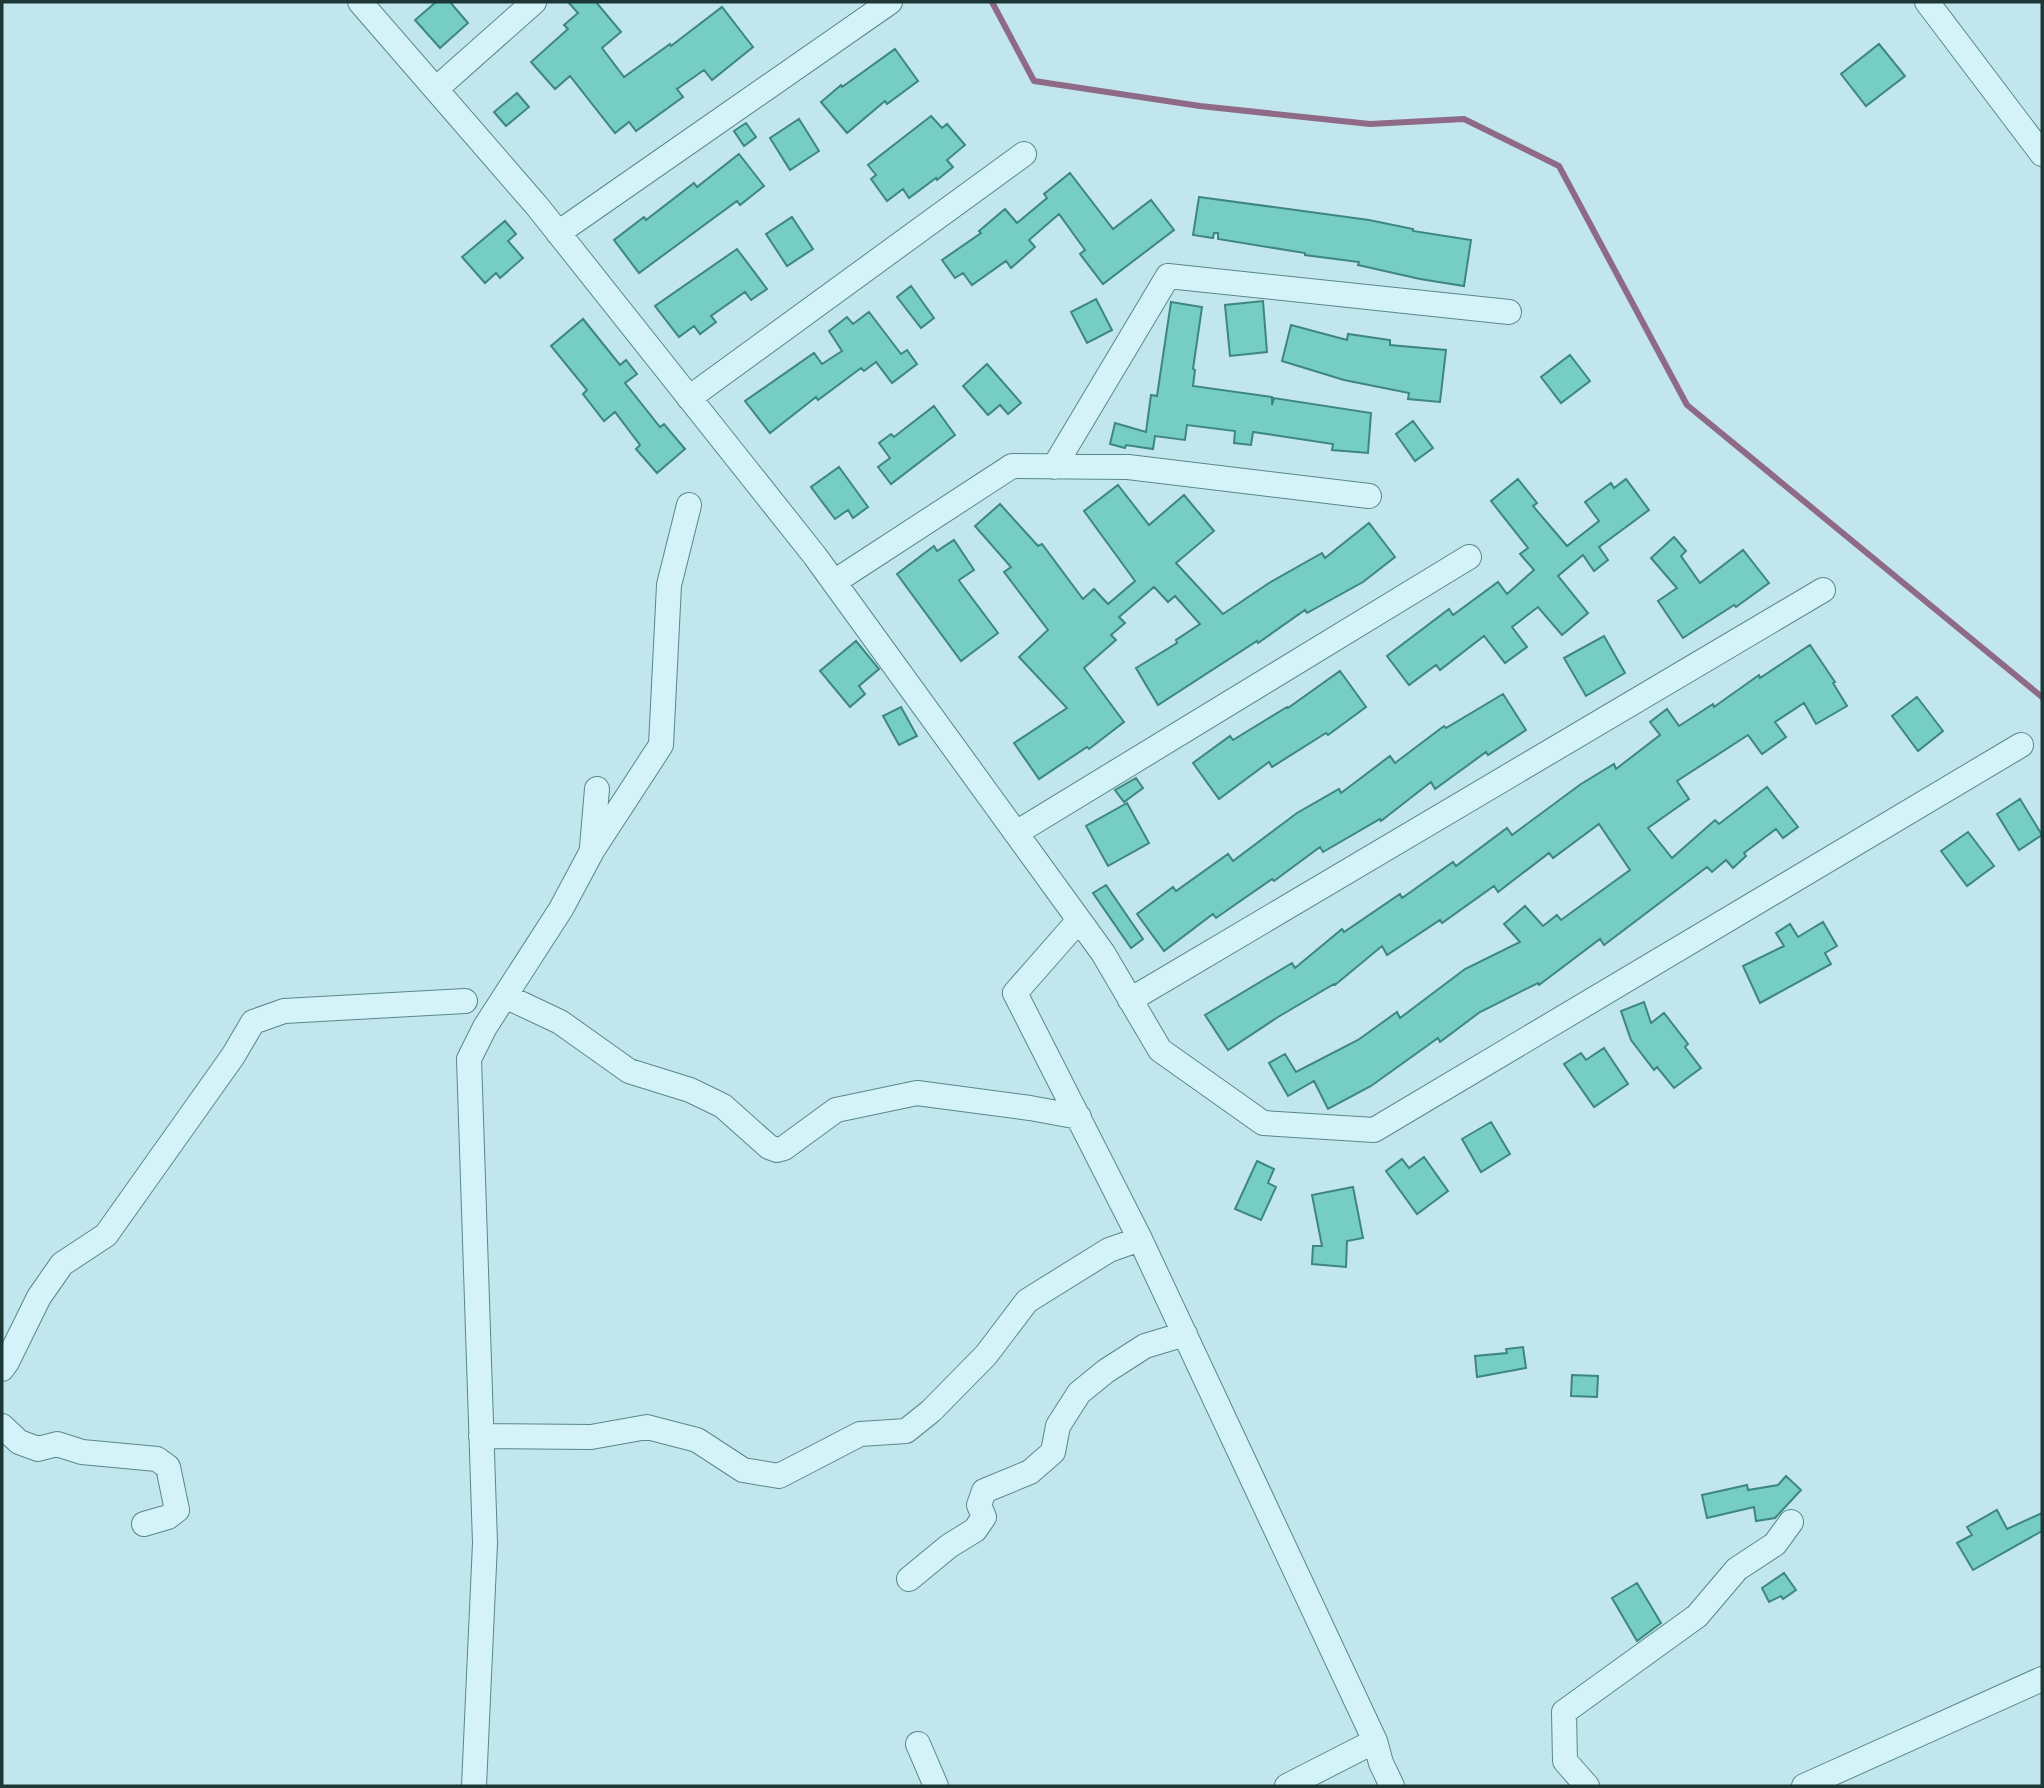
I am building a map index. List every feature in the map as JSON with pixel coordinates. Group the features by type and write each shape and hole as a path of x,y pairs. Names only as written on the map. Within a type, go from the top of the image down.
{"street":[{"path":"360,2 558,233 834,582 1103,953 1160,1050 1263,1123 1374,1130 2021,745"},
{"path":"436,89 534,2"},
{"path":"558,233 890,2"},
{"path":"1927,2 2042,154"},
{"path":"690,398 1024,155"},
{"path":"1054,467 1168,276 1509,312"},
{"path":"834,582 1012,466 1128,467 1369,496"},
{"path":"474,1786 485,1542 469,1059 485,1027 561,909 592,851 661,745 669,585 689,505"},
{"path":"1016,834 1469,557"},
{"path":"1130,1000 1823,590"},
{"path":"592,851 597,789"},
{"path":"1079,920 1015,993 1140,1239 1376,1741 1381,1763 1392,1786"},
{"path":"505,996 560,1023 629,1071 690,1090 723,1106 769,1147 777,1150 784,1148 836,1110 917,1093 1079,1117"},
{"path":"2,1369 38,1297 62,1264 106,1235 233,1056 253,1022 284,1011 465,1001"},
{"path":"481,1436 591,1437 648,1427 697,1440 743,1470 779,1476 860,1434 906,1431 931,1411 986,1355 1027,1301 1109,1250 1140,1239"},
{"path":"909,1579 949,1546 975,1530 984,1517 979,1505 984,1491 1030,1472 1053,1452 1058,1426 1079,1393 1145,1346 1185,1335"},
{"path":"2,1426 19,1442 38,1449 57,1444 82,1452 157,1459 168,1467 177,1510 168,1517 144,1524"},
{"path":"1587,1786 1565,1761 1564,1712 1697,1616 1737,1569 1774,1544 1791,1522"},
{"path":"1804,1786 2042,1679"},
{"path":"1287,1786 1376,1741"},
{"path":"918,1744 936,1786"}],"building":[{"path":"436,2 450,2 468,23 440,48 415,20"},
{"path":"568,2 596,2 621,32 602,48 624,77 722,7 753,47 712,80 704,70 677,89 683,97 636,131 629,122 615,133 570,76 555,89 531,62 568,29 564,25 578,13"},
{"path":"1879,44 1905,76 1866,106 1841,74"},
{"path":"895,49 918,81 887,104 885,101 847,133 821,102 841,85 842,87"},
{"path":"517,93 529,107 506,126 494,112"},
{"path":"931,116 942,128 947,124 965,145 947,160 953,167 937,180 936,178 909,198 903,189 887,201 871,179 876,175 868,165"},
{"path":"799,119 819,151 790,170 770,138"},
{"path":"746,123 756,137 744,146 734,131"},
{"path":"739,154 764,186 740,205 737,201 639,273 614,240 644,217 646,220 694,183 697,187"},
{"path":"1070,173 1113,229 1151,200 1174,230 1103,284 1080,254 1085,250 1059,214 1029,240 1035,247 1011,268 1006,261 972,285 963,273 955,278 942,260 981,233 979,231 1005,209 1017,223 1047,198 1044,194"},
{"path":"1199,197 1369,220 1413,231 1471,240 1464,286 1358,265 1359,262 1218,239 1218,233 1214,233 1213,238 1193,235"},
{"path":"792,217 813,249 787,266 766,234"},
{"path":"505,221 516,234 508,241 523,258 500,278 496,273 485,283 462,257"},
{"path":"737,249 767,289 751,300 745,292 711,316 716,322 700,334 694,326 679,337 655,306"},
{"path":"911,286 934,318 921,328 897,297"},
{"path":"1096,299 1112,330 1087,343 1071,312"},
{"path":"1263,301 1267,352 1230,356 1225,305"},
{"path":"1171,302 1202,307 1193,386 1272,397 1272,405 1274,398 1371,413 1368,453 1332,450 1333,444 1253,432 1251,445 1234,443 1235,431 1187,425 1185,440 1155,436 1153,449 1126,445 1125,448 1110,444 1115,423 1146,432 1151,395 1157,396"},
{"path":"869,312 901,354 907,350 917,364 892,383 876,362 864,371 861,368 818,400 816,397 770,433 745,401 814,353 822,364 842,351 829,331 847,317 853,324"},
{"path":"583,319 620,365 626,360 637,374 625,383 660,427 664,424 685,449 657,473 636,449 640,445 615,412 604,421 583,394 587,390 551,346"},
{"path":"1291,325 1347,340 1348,334 1390,340 1390,345 1446,350 1440,402 1408,399 1409,393 1344,380 1282,361"},
{"path":"1570,355 1590,381 1561,403 1541,377"},
{"path":"987,364 1021,403 1008,414 1000,405 988,415 963,386"},
{"path":"934,406 955,435 891,484 878,467 890,458 879,443 891,434 894,437"},
{"path":"1413,421 1433,448 1415,461 1396,434"},
{"path":"839,467 868,507 853,518 848,510 835,519 811,487"},
{"path":"1518,479 1537,503 1533,506 1567,546 1599,521 1585,502 1611,483 1614,488 1626,479 1649,510 1599,547 1608,560 1594,571 1583,555 1558,576 1588,613 1562,635 1538,607 1512,627 1527,647 1505,663 1484,636 1440,670 1436,665 1409,685 1387,656 1449,609 1453,615 1498,582 1507,594 1534,570 1520,554 1528,548 1491,501"},
{"path":"1118,485 1149,525 1184,495 1214,531 1176,563 1223,614 1269,583 1322,553 1325,558 1369,523 1395,557 1363,582 1307,613 1305,610 1258,643 1257,641 1158,705 1136,668 1177,643 1176,640 1200,624 1175,596 1168,602 1154,587 1119,617 1125,623 1111,635 1116,640 1084,668 1124,722 1089,749 1087,747 1039,779 1014,743 1067,708 1019,657 1048,630 1004,572 1011,567 975,526 1000,504 1038,546 1042,544 1083,599 1094,589 1108,604 1135,581 1084,511"},
{"path":"1674,537 1686,551 1681,556 1700,583 1743,550 1769,583 1736,607 1734,605 1683,638 1658,601 1677,588 1651,558"},
{"path":"954,540 974,570 959,580 998,633 961,661 897,574 934,546 937,551"},
{"path":"1604,636 1625,673 1586,696 1564,658"},
{"path":"856,641 879,669 859,686 865,694 850,707 820,671"},
{"path":"1810,645 1835,682 1833,683 1847,706 1816,724 1804,703 1775,722 1786,737 1762,754 1748,735 1677,781 1689,799 1648,828 1672,858 1715,820 1719,824 1767,787 1798,827 1783,838 1776,829 1744,853 1746,856 1733,868 1726,860 1712,872 1707,867 1604,945 1600,939 1539,985 1538,983 1480,1012 1440,1042 1438,1038 1371,1086 1328,1109 1314,1081 1288,1096 1269,1063 1285,1054 1296,1072 1358,1040 1397,1012 1400,1018 1465,969 1520,942 1504,924 1525,906 1543,926 1557,915 1561,920 1630,870 1599,824 1553,858 1549,853 1498,892 1494,886 1442,923 1440,920 1387,955 1382,946 1335,985 1278,1017 1228,1050 1205,1015 1292,963 1295,968 1342,929 1344,932 1400,894 1402,898 1453,862 1456,866 1507,828 1512,835 1581,784 1614,764 1616,769 1660,735 1650,722 1667,709 1679,726 1713,704 1714,707 1759,675 1760,678"},
{"path":"1340,671 1366,707 1328,735 1326,733 1272,767 1269,762 1219,799 1193,763 1230,736 1233,740 1288,708"},
{"path":"1503,694 1526,730 1488,755 1486,752 1435,789 1431,782 1381,821 1380,819 1323,852 1320,847 1274,881 1272,879 1216,918 1213,914 1164,951 1137,914 1173,887 1176,891 1228,854 1233,861 1297,813 1339,789 1341,793 1390,756 1395,763 1444,726 1446,728"},
{"path":"1917,697 1943,731 1918,751 1892,716"},
{"path":"901,707 917,736 899,745 883,716"},
{"path":"1136,778 1143,788 1124,802 1115,790"},
{"path":"2020,799 2042,835 2019,850 1997,814"},
{"path":"1127,803 1149,843 1108,866 1086,826"},
{"path":"1968,832 1994,866 1967,886 1941,851"},
{"path":"1106,885 1143,939 1131,948 1093,893"},
{"path":"1823,922 1837,946 1825,953 1831,964 1760,1003 1743,966 1784,946 1776,933 1790,924 1798,937"},
{"path":"1644,1002 1651,1023 1664,1013 1688,1044 1685,1047 1701,1068 1674,1088 1657,1067 1654,1070 1631,1040 1621,1011"},
{"path":"1604,1048 1628,1084 1594,1107 1564,1064 1581,1053 1586,1060"},
{"path":"1491,1122 1510,1154 1481,1172 1462,1139"},
{"path":"1424,1157 1448,1191 1417,1214 1386,1171 1402,1159 1409,1168"},
{"path":"1257,1161 1274,1169 1268,1183 1276,1187 1261,1220 1235,1209"},
{"path":"1353,1187 1363,1238 1347,1241 1346,1267 1312,1264 1313,1246 1322,1246 1312,1195"},
{"path":"1523,1347 1526,1368 1477,1377 1475,1356 1507,1353 1506,1349"},
{"path":"1572,1375 1598,1376 1597,1397 1571,1396"},
{"path":"1786,1476 1801,1490 1775,1518 1756,1521 1754,1507 1707,1518 1702,1495 1747,1485 1748,1490 1778,1485"},
{"path":"1997,1510 2007,1529 2042,1513 2042,1531 1973,1570 1957,1543 1972,1535 1967,1527"},
{"path":"1784,1573 1796,1590 1783,1599 1781,1596 1769,1602 1762,1588"},
{"path":"1637,1583 1661,1623 1637,1641 1612,1598"}],"waterway":[{"path":"992,2 1034,81 1200,106 1370,124 1464,119 1559,166 1687,405 2042,697"}]}
